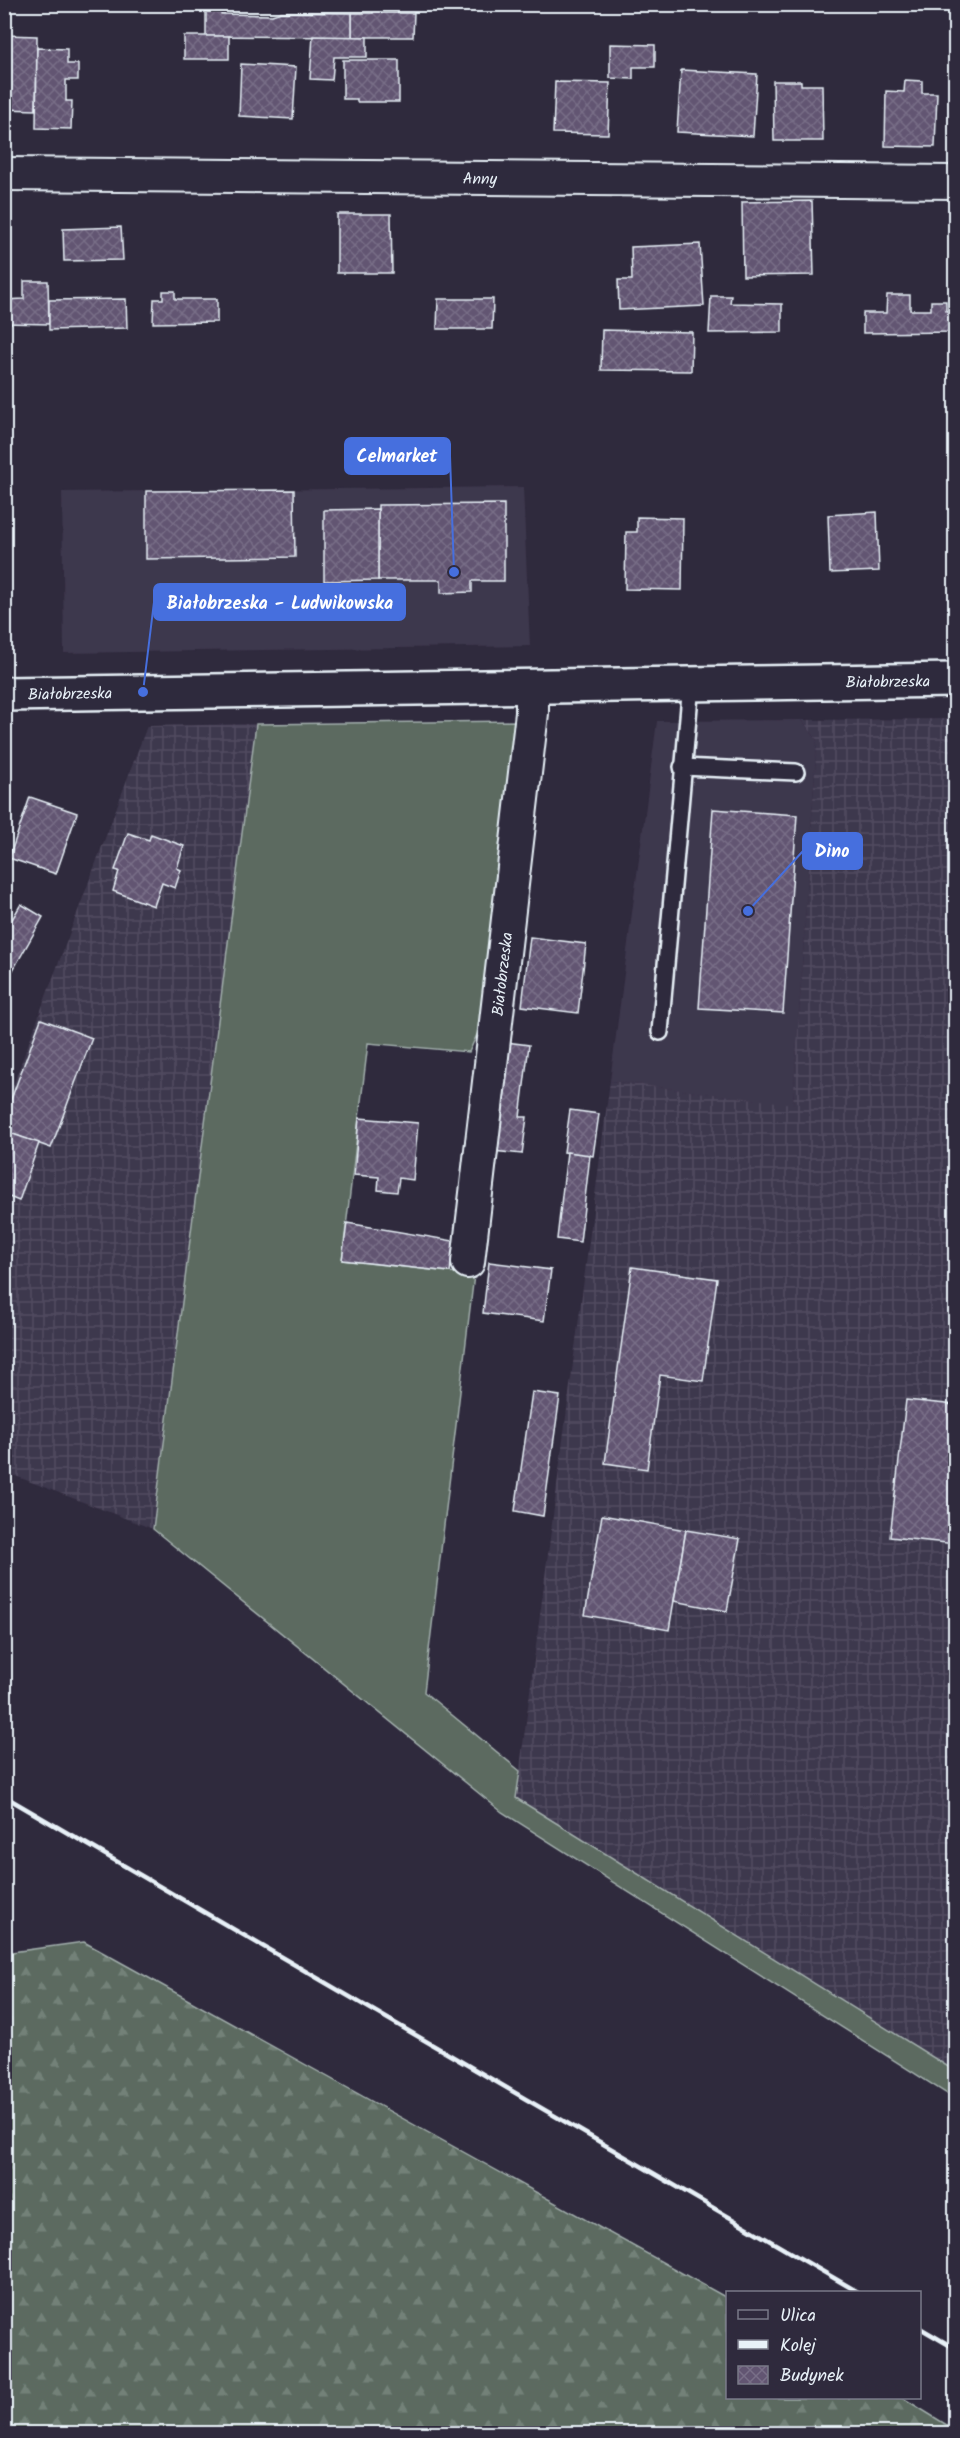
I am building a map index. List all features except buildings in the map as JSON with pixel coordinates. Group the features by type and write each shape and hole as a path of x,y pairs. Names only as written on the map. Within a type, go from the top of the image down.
{"main road":[{"name":"Białobrzeska","path":"4,694 956,680"}],"street":[{"name":"Anny","path":"4,174 956,182"},
{"name":"Białobrzeska","path":"468,1262 532,713 532,686"}],"lane":[{"path":"660,1032 691,684"},
{"path":"682,767 796,772"}],"shaded area":[{"path":"523,487 530,646 64,653 62,492"},
{"path":"955,719 955,2071 516,1798 610,1081 793,1104 817,740 802,720"},
{"path":"802,720 817,740 793,1105 610,1081 657,721"},
{"path":"256,724 153,1529 5,1472 4,1109 147,726"}],"green space":[{"path":"518,721 481,1026 469,1052 368,1043 342,1260 474,1275 424,1692 520,1771 516,1798 955,2071 955,2099 502,1812 153,1529 256,724"},
{"path":"84,1942 726,2297 726,2399 905,2399 955,2430 955,2433 5,2433 5,1953"}],"railway":[{"path":"4,1796 856,2291"},
{"path":"921,2329 956,2349"}],"place":[{"name":"Celmarket","path":"454,572"},
{"name":"Białobrzeska - Ludwikowska","path":"143,692"},
{"name":"Dino","path":"748,911"}]}
